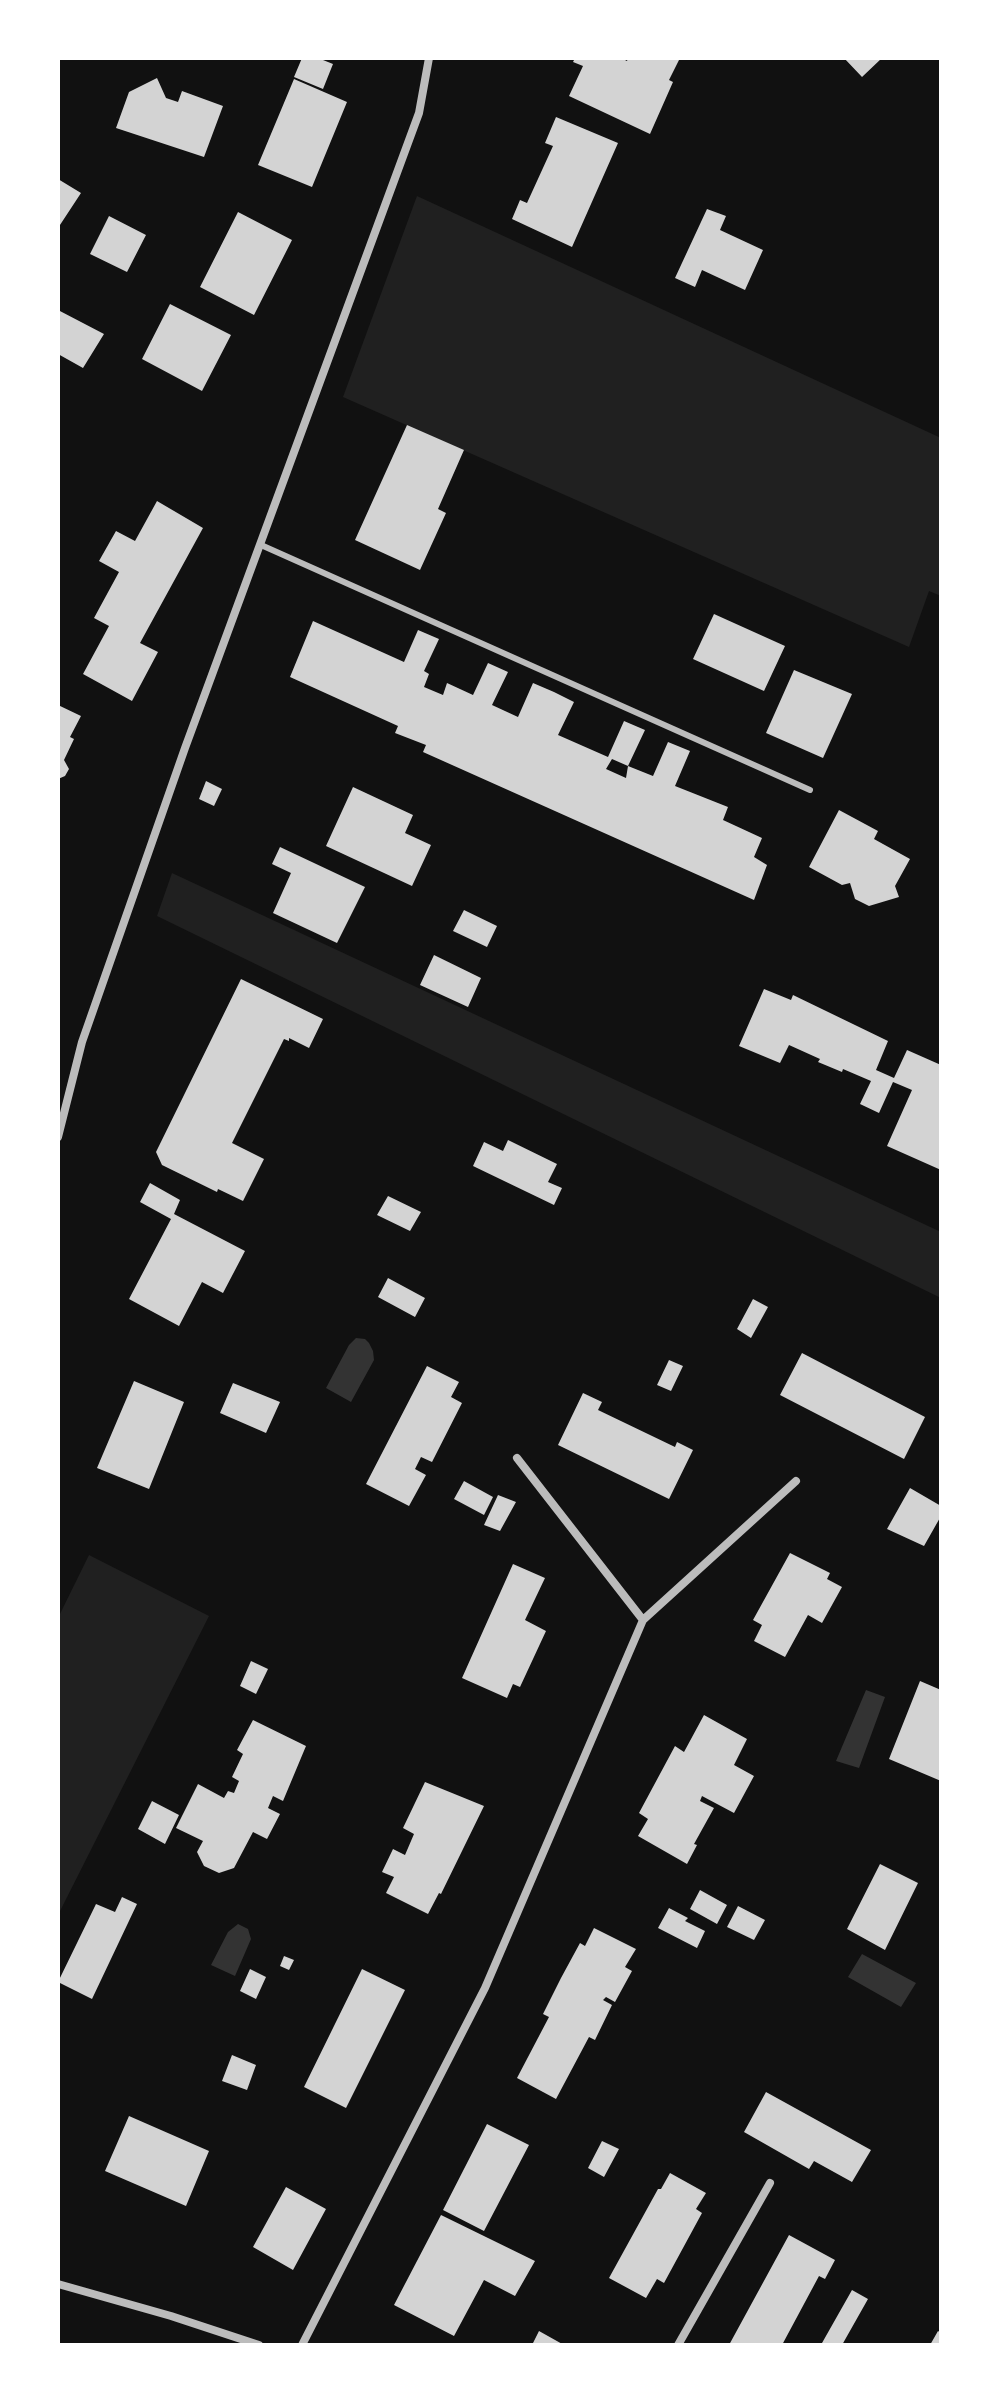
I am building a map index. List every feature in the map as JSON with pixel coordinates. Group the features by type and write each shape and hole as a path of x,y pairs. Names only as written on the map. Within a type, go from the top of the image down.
{"street":[{"path":"58,1137 87,1028 185,748 419,113 429,58"},
{"path":"517,1458 643,1620"},
{"path":"302,2345 485,1988 643,1620 796,1481"},
{"path":"678,2345 770,2183"},
{"path":"58,2284 259,2345"}],"lane":[{"path":"261,545 810,790"}],"shaded area":[{"path":"417,196 941,438 941,596 929,591 909,647 343,397"},
{"path":"172,873 941,1232 941,1298 157,916"},
{"path":"356,1338 369,1343 374,1360 351,1402 326,1388 349,1345"},
{"path":"89,1555 209,1616 58,1915 58,1618"},
{"path":"866,1690 885,1697 859,1768 836,1761"},
{"path":"238,1924 248,1929 251,1939 235,1976 211,1965 228,1932"},
{"path":"862,1954 916,1983 901,2007 848,1977"}],"building":[{"path":"302,58 318,58 333,64 323,89 294,77"},
{"path":"575,58 621,58 627,61 628,58 680,58 650,134 569,96 583,66 573,62"},
{"path":"844,58 882,58 862,77"},
{"path":"157,78 166,98 178,102 182,91 223,106 204,157 116,128 129,92"},
{"path":"294,79 347,102 312,187 258,165"},
{"path":"556,117 618,143 572,247 512,219 520,200 527,203 553,146 545,143"},
{"path":"58,179 81,193 58,228"},
{"path":"707,209 726,216 720,230 763,250 745,290 702,270 695,287 675,278"},
{"path":"238,212 292,240 254,315 200,287"},
{"path":"109,216 146,235 127,272 90,254"},
{"path":"170,304 231,335 202,391 142,359"},
{"path":"58,310 104,334 83,368 58,354"},
{"path":"407,425 464,450 438,509 446,513 420,570 355,540"},
{"path":"157,501 203,528 140,643 158,652 132,701 83,674 109,626 94,618 119,572 99,561 116,531 135,541"},
{"path":"714,614 785,646 764,691 693,659"},
{"path":"313,621 404,662 418,630 439,639 424,671 429,674 424,687 443,695 447,683 473,695 488,663 508,672 492,705 518,717 533,683 554,692 574,702 558,735 608,757 624,721 645,730 628,766 653,776 668,742 690,751 675,786 728,807 723,820 762,838 754,857 767,865 754,900 423,752 426,745 395,733 398,726 290,677","holes":["612,759 628,766 626,778 606,769"]},
{"path":"794,670 852,694 823,758 766,733"},
{"path":"58,705 81,716 70,737 74,739 64,760 69,769 65,776 58,779"},
{"path":"206,781 222,789 214,806 199,799"},
{"path":"353,787 413,815 405,833 431,845 412,886 326,846"},
{"path":"839,810 878,831 874,839 910,859 895,886 899,897 869,906 855,899 850,883 842,885 809,867"},
{"path":"280,847 365,887 337,943 273,913 291,873 272,864"},
{"path":"464,910 497,926 487,947 453,931"},
{"path":"434,955 481,978 468,1007 420,985"},
{"path":"241,979 323,1019 309,1048 289,1038 289,1041 284,1039 232,1143 264,1159 243,1201 162,1165 156,1152"},
{"path":"764,989 791,1000 793,995 888,1041 876,1070 894,1078 907,1050 941,1065 941,1170 887,1146 912,1090 893,1082 879,1113 860,1104 871,1081 818,1062 820,1059 789,1045 780,1063 739,1046"},
{"path":"508,1140 557,1164 548,1182 562,1188 554,1205 473,1166 484,1142 503,1151"},
{"path":"150,1183 180,1200 174,1214 245,1251 223,1293 202,1282 179,1326 129,1299 171,1219 140,1202"},
{"path":"388,1196 421,1212 410,1231 377,1215"},
{"path":"388,1278 425,1298 415,1317 378,1297"},
{"path":"753,1299 768,1307 751,1338 737,1329"},
{"path":"802,1353 925,1417 904,1459 780,1395"},
{"path":"669,1360 683,1366 671,1391 657,1385"},
{"path":"427,1366 459,1382 451,1397 462,1403 432,1462 421,1457 415,1469 426,1475 409,1506 366,1484"},
{"path":"134,1381 184,1402 149,1489 97,1468"},
{"path":"233,1383 280,1402 266,1433 220,1413"},
{"path":"583,1393 602,1402 598,1410 675,1447 677,1442 693,1450 669,1499 558,1445"},
{"path":"464,1481 493,1497 484,1515 454,1499"},
{"path":"910,1488 941,1506 941,1516 924,1546 887,1529"},
{"path":"498,1495 516,1502 500,1531 484,1525"},
{"path":"790,1553 830,1573 827,1579 842,1587 822,1623 808,1615 785,1657 754,1641 762,1625 753,1620"},
{"path":"513,1564 545,1578 525,1620 546,1631 520,1687 513,1684 507,1698 462,1678"},
{"path":"251,1661 268,1669 256,1694 240,1686"},
{"path":"920,1681 941,1690 941,1781 889,1759"},
{"path":"704,1715 747,1739 734,1765 754,1776 734,1813 702,1796 700,1801 714,1808 687,1864 638,1836 648,1819 639,1813 675,1746 684,1752"},
{"path":"253,1720 306,1746 283,1801 273,1796 268,1808 280,1814 267,1839 253,1832 234,1868 219,1873 204,1866 197,1852 203,1841 176,1828 198,1784 224,1798 228,1791 234,1793 239,1781 232,1777 243,1754 237,1750"},
{"path":"425,1782 484,1806 428,1914 386,1893 394,1877 382,1872 393,1849 405,1855 414,1834 403,1828"},
{"path":"152,1801 179,1815 165,1844 138,1829"},
{"path":"880,1864 918,1883 885,1950 847,1929"},
{"path":"700,1890 727,1905 717,1924 690,1909"},
{"path":"122,1897 137,1904 92,1999 58,1982 96,1904 115,1912"},
{"path":"738,1906 765,1920 754,1940 727,1927"},
{"path":"669,1908 705,1931 697,1948 658,1928"},
{"path":"594,1928 636,1949 625,1967 632,1971 615,2002 606,1997 603,2000 612,2005 595,2040 589,2037 556,2099 517,2078 549,2017 543,2014 561,1978 580,1943 585,1946"},
{"path":"284,1956 294,1960 289,1970 280,1966"},
{"path":"250,1969 266,1977 256,1999 240,1991"},
{"path":"362,1969 405,1990 346,2108 304,2087"},
{"path":"232,2055 256,2065 247,2090 222,2081"},
{"path":"766,2092 871,2150 852,2182 814,2161 809,2169 744,2132"},
{"path":"129,2116 209,2151 186,2206 105,2171"},
{"path":"487,2124 529,2145 484,2231 443,2210"},
{"path":"602,2141 619,2149 604,2177 588,2168"},
{"path":"670,2173 706,2193 696,2209 702,2213 664,2283 657,2279 646,2298 609,2278"},
{"path":"286,2187 326,2209 293,2270 253,2247"},
{"path":"441,2215 535,2261 515,2296 484,2280 454,2336 394,2305"},
{"path":"789,2235 835,2260 825,2279 819,2276 782,2345 729,2345"},
{"path":"852,2290 868,2299 842,2345 825,2345 822,2343"},
{"path":"539,2331 564,2345 532,2345"},
{"path":"938,2331 941,2333 941,2345 930,2345"}]}
